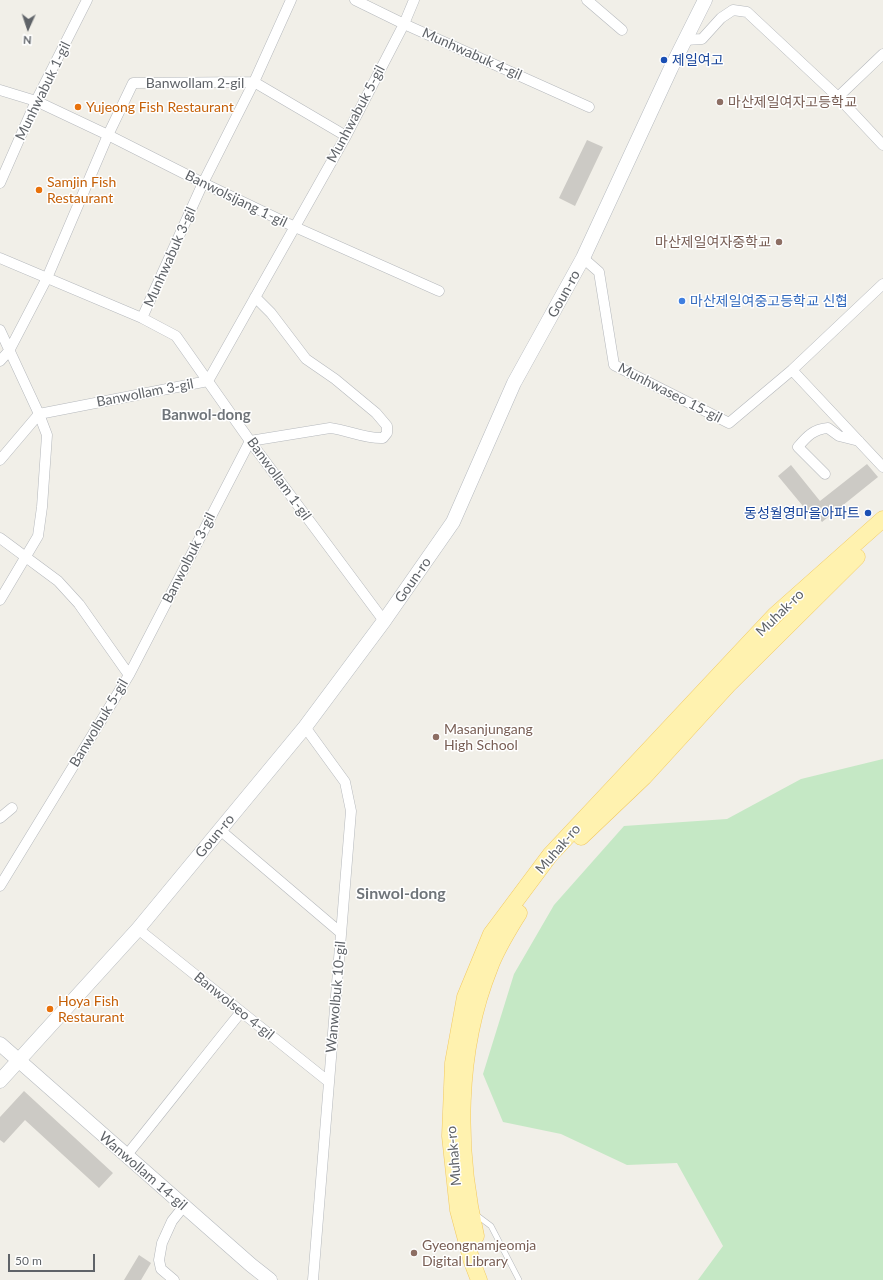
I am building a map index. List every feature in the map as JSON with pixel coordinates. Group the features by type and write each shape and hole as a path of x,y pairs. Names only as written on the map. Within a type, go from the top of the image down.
{"main road":[{"name":"Goun-ro","path":"0,1081 138,929 305,727 384,621 453,522 514,383 583,258 705,0"},
{"name":"Muhak-ro","path":"479,1280 472,1262 458,1210 450,1129 453,1063 465,997 491,934 550,855 770,621 883,519"},
{"name":"Muhak-ro","path":"489,1280 476,1236 471,1211 462,1113 469,1040 480,996 490,965 504,936 526,901 549,872 580,838 644,777 728,685 805,610 842,570 883,532"},
{"name":"Wanwollam 14-gil","path":"0,1044 126,1156 270,1280"}],"street":[{"name":"Munhwabuk 1-gil","path":"0,183 36,102 87,0"},
{"name":"Munhwabuk 3-gil","path":"142,318 203,183 254,82 291,0"},
{"name":"Munhwabuk 4-gil","path":"355,0 404,24 590,107"},
{"name":"Munhwabuk 5-gil","path":"294,227 346,136 404,24 414,0"},
{"path":"587,0 622,30"},
{"path":"685,40 702,39 721,18 733,10 747,12 838,97 883,145"},
{"path":"838,97 883,54"},
{"name":"Banwollam 2-gil","path":"0,361 9,351 47,278 108,135 133,83 254,82 346,136"},
{"name":"Banwolsijang 1-gil","path":"0,90 36,102 108,135 294,227 439,291"},
{"name":"Banwollam 3-gil","path":"39,414 208,381 294,227"},
{"name":"Banwollam 1-gil","path":"0,258 142,318 176,336 250,441 384,621"},
{"name":"Munhwaseo 15-gil","path":"583,258 599,272 614,365 729,423 792,370 883,284"},
{"path":"250,441 330,428 340,429 374,439 383,438 387,433 387,426 376,413 335,379 306,359 270,313 255,297"},
{"path":"0,330 39,414 47,435 42,507 38,536 0,600"},
{"path":"792,370 883,467"},
{"path":"0,460 39,414"},
{"path":"825,474 798,447 805,438 813,431 828,428 839,436 859,441"},
{"name":"Banwolbuk 3-gil","path":"129,676 250,441"},
{"name":"Banwolbuk 5-gil","path":"0,538 58,581 79,604 129,676 0,886"},
{"name":"Wanwolbuk 10-gil","path":"305,727 345,782 351,811 313,1280"},
{"path":"0,818 12,808"},
{"path":"220,830 341,933"},
{"name":"Banwolseo 4-gil","path":"138,929 329,1082"},
{"path":"126,1156 241,1012"},
{"path":"174,1280 161,1269 159,1260 162,1243 172,1221 184,1206"}],"lane":[{"path":"471,1211 491,1226 519,1280"}],"green space":[{"path":"883,759 883,1280 698,1280 723,1246 677,1163 627,1165 561,1134 503,1122 483,1074 514,974 554,905 624,826 727,819 801,779"}],"building":[{"path":"587,140 603,147 575,206 559,198"},
{"path":"867,464 878,477 822,522 811,508 807,511 778,476 791,465 820,501"},
{"path":"24,1091 113,1173 99,1188 25,1120 4,1143 0,1140 0,1117"},
{"path":"139,1255 151,1263 141,1280 124,1280"}],"place":[{"name":"제일여고","path":"664,60"},
{"name":"마산제일여자고등학교","path":"720,102"},
{"name":"Yujeong Fish Restaurant","path":"78,107"},
{"name":"Samjin Fish Restaurant","path":"39,190"},
{"name":"마산제일여자중학교","path":"779,242"},
{"name":"마산제일여중고등학교 신협","path":"682,301"},
{"name":"동성월영마을아파트","path":"868,513"},
{"name":"Masanjungang High School","path":"436,737"},
{"name":"Hoya Fish Restaurant","path":"50,1009"},
{"name":"Gyeongnamjeomja Digital Library","path":"414,1253"}],"district":[{"name":"Banwol-dong","path":"206,415"},
{"name":"Sinwol-dong","path":"401,894"}]}
